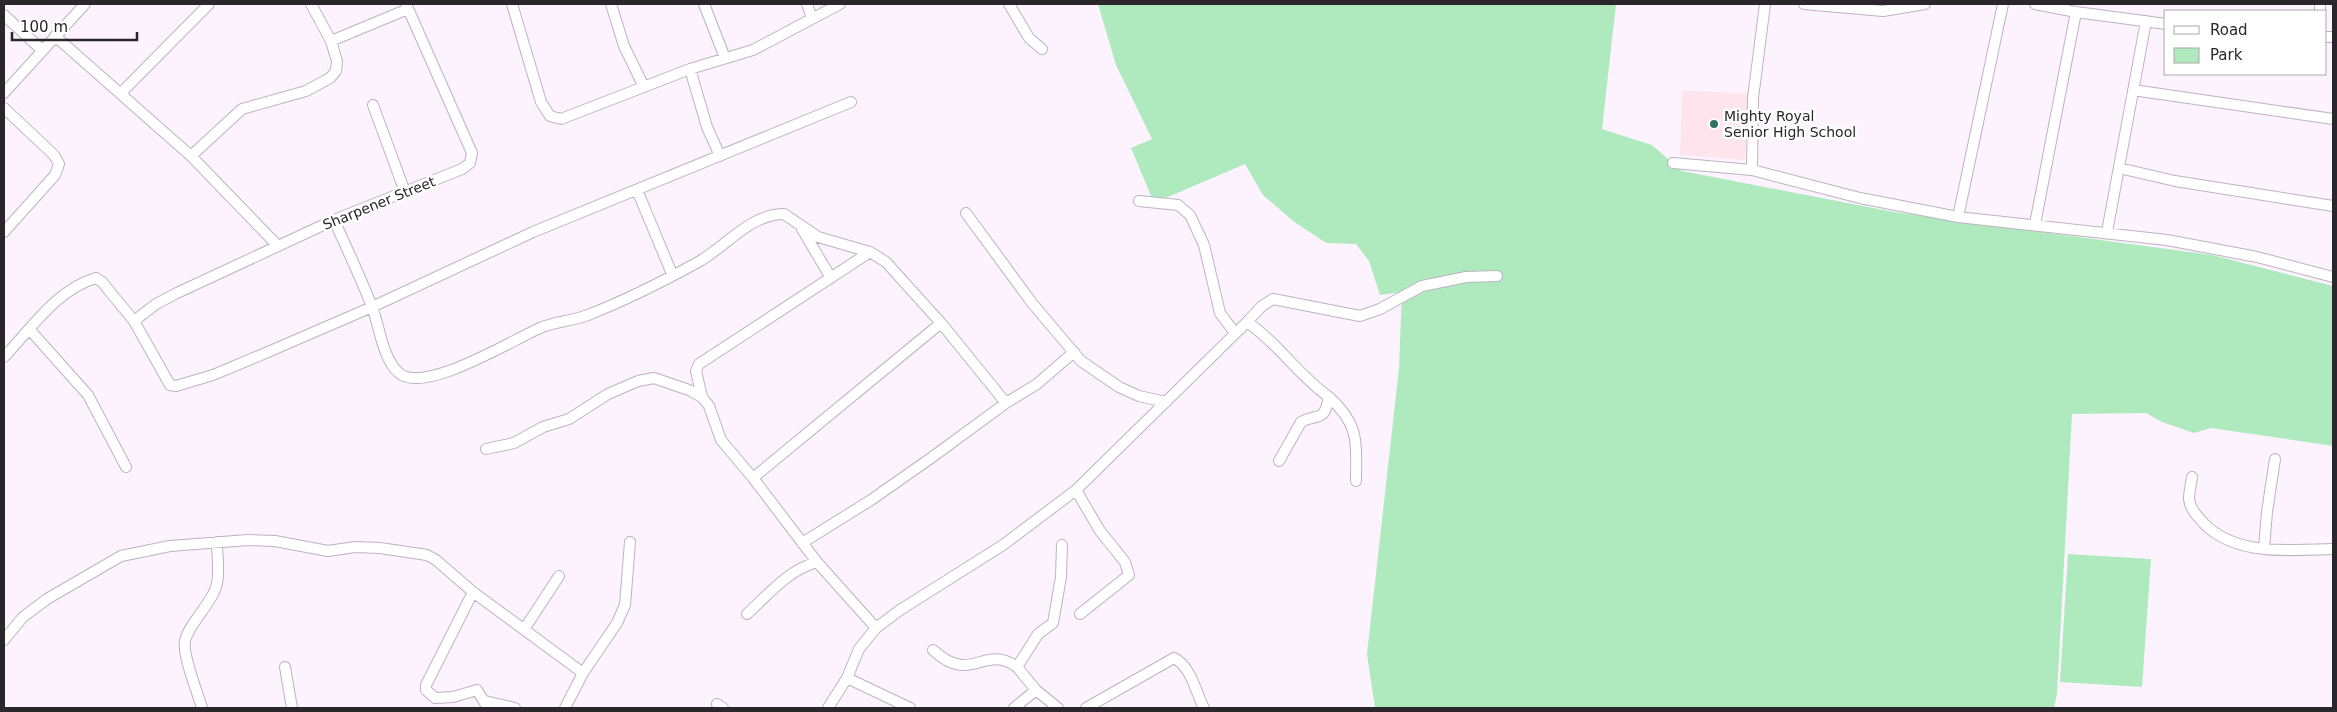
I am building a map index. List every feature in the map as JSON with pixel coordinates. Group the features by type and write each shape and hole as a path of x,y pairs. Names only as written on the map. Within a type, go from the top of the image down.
{"street":[{"path":"4,93 85,4"},
{"path":"122,93 210,4"},
{"path":"191,156 223,124 242,109 256,103 306,92 330,78 336,71 337,61 331,41 311,4"},
{"path":"512,4 535,85 546,111 555,119 561,119 591,109 690,69 754,50 840,4"},
{"path":"611,4 624,46 644,87"},
{"path":"704,4 725,58"},
{"path":"807,4 812,18"},
{"path":"1009,4 1029,38 1042,49"},
{"path":"1752,170 1753,98 1765,4"},
{"path":"1804,4 1883,11 1925,4"},
{"path":"1958,217 2003,4"},
{"path":"2035,4 2076,12 2164,24"},
{"path":"331,41 407,6"},
{"name":"Sharpener Street","path":"134,321 156,304 177,293 334,220 462,169 470,163 472,153 407,6"},
{"path":"2035,224 2076,12"},
{"path":"4,15 42,50"},
{"path":"2107,232 2146,21"},
{"path":"56,36 191,156 278,246"},
{"path":"690,69 708,127 720,156"},
{"path":"2133,90 2333,119"},
{"path":"4,357 72,287 96,278 102,282 134,321 165,378 170,385 176,386 222,371 372,307 533,232 851,102"},
{"path":"373,105 405,192"},
{"path":"4,108 54,155 59,164 55,175 4,232"},
{"path":"1673,163 1752,170 1860,198 1958,217 1998,223 2035,224 2167,240 2257,257 2333,277"},
{"path":"2119,168 2175,181 2333,206"},
{"path":"637,190 672,274"},
{"path":"1139,201 1178,204 1190,214 1204,245 1220,313 1235,333"},
{"path":"966,213 1032,303 1087,366 1119,388 1139,396 1166,402"},
{"path":"334,220 372,307 386,350 398,373 413,380 444,374 542,327 586,316 637,293 699,261 746,227 765,217 784,214 793,218 831,278"},
{"path":"801,228 818,237 870,252 886,262 941,323 1006,403"},
{"path":"702,398 696,370 698,364 870,252"},
{"path":"828,708 847,678 859,649 876,628 900,610 1003,545 1076,490 1262,306 1273,299 1360,316 1380,309 1422,286 1466,277 1497,276"},
{"path":"1247,322 1258,329 1308,381 1329,396 1352,422 1355,435 1356,481"},
{"path":"753,478 941,323"},
{"path":"30,330 88,395 126,467"},
{"path":"801,566 805,546 1006,403 1037,384 1074,352"},
{"path":"486,449 514,444 543,428 569,419 608,394 638,381 654,378 689,390 702,398 709,406 720,440 753,478 817,562 876,628"},
{"path":"1279,461 1301,422 1321,416 1329,396"},
{"path":"2264,548 2275,459"},
{"path":"2192,476 2189,500 2194,511 2204,524 2222,537 2238,544 2264,548 2333,549"},
{"path":"1076,490 1100,531 1125,562 1129,575 1080,614"},
{"path":"4,639 23,618 47,598 121,556 170,546 248,540 275,541 328,551 355,547 418,553 436,560 473,592 583,673"},
{"path":"202,708 185,654 184,642 188,632 198,620 215,591 217,542"},
{"path":"565,708 583,673 617,623 624,605 630,542"},
{"path":"1017,667 1038,634 1053,623 1061,577 1062,545"},
{"path":"747,614 801,566 817,562"},
{"path":"524,628 559,576"},
{"path":"473,592 426,685 426,690 436,698 453,697 475,689 486,704 515,708"},
{"path":"933,650 944,660 955,665 964,666 998,658 1009,661 1017,667 1036,690 1058,708"},
{"path":"1086,708 1174,658 1181,661 1188,671 1204,708"},
{"path":"285,667 292,708"},
{"path":"847,678 910,708"},
{"path":"1014,708 1036,690"}],"shaded area":[{"name":"Mighty Royal Senior High School","path":"1682,90 1748,94 1745,160 1680,155"}],"green space":[{"path":"1098,4 1616,4 1602,129 1652,145 1682,171 1894,212 2212,255 2333,286 2333,446 2211,428 2194,433 2162,422 2146,413 2072,414 2057,694 2054,708 1375,708 1367,654 1399,368 1402,292 1380,295 1369,261 1356,244 1326,243 1293,221 1263,195 1245,164 1154,203 1131,148 1152,139 1116,65"},
{"path":"2068,554 2151,559 2142,687 2060,682"}],"place":[{"name":"Mighty Royal Senior High School","path":"1714,124"}]}
